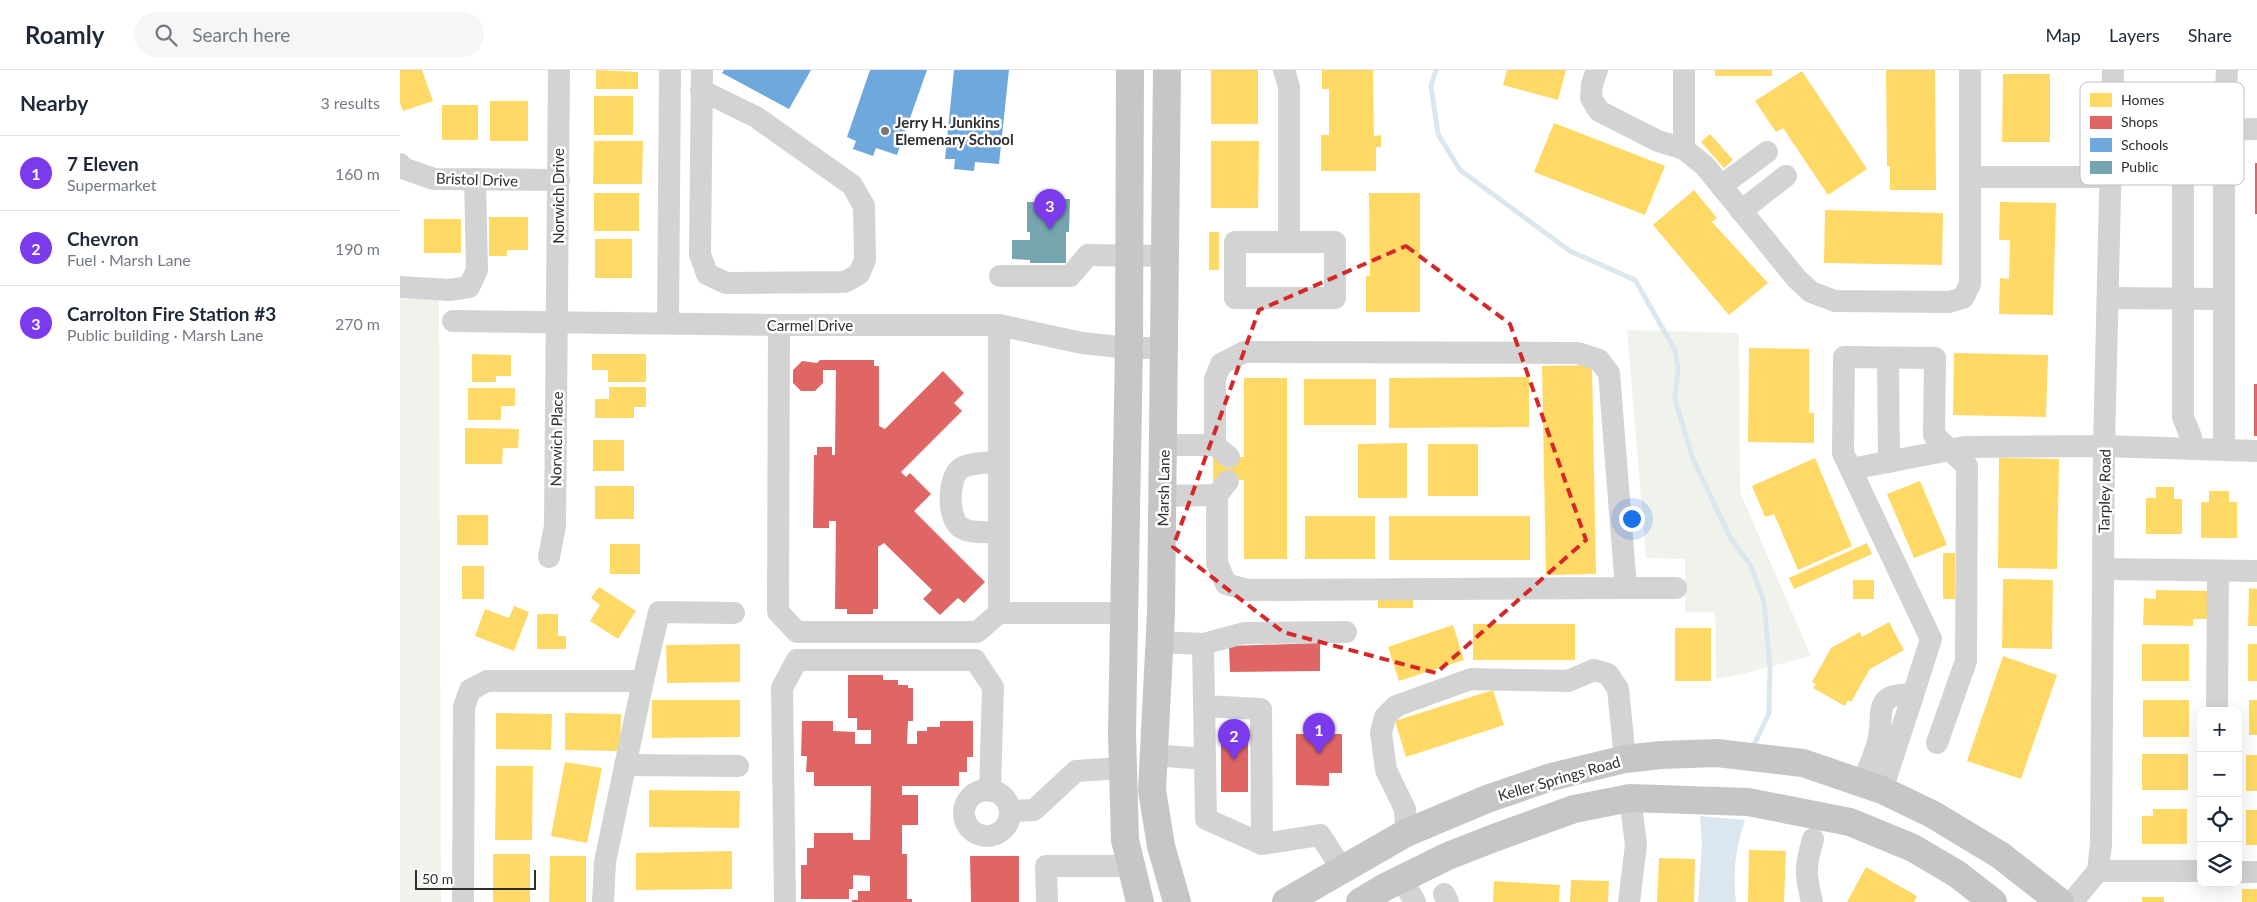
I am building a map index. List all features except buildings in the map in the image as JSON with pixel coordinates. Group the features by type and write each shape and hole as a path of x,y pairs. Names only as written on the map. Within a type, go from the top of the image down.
{"main road":[{"path":"1130,70 1122,768 1125,840 1140,902"},
{"name":"Marsh Lane","path":"1167,70 1160,642 1152,790 1161,846 1177,902"},
{"name":"Keller Springs Road","path":"1286,902 1406,833 1487,799 1551,777 1625,759 1661,755 1718,753 1802,763 1872,786 1932,814 2000,855 2060,902"},
{"path":"1625,759 1630,798"},
{"path":"1360,902 1410,896 1476,845 1574,809 1630,798 1748,802 1850,822 1913,848 1956,874 1993,902"}],"street":[{"name":"Norwich Drive","path":"558,321 559,70"},
{"path":"668,323 670,70"},
{"path":"1284,70 1289,87 1289,242"},
{"path":"1597,70 1592,84 1591,98 1599,111 1658,141 1684,149 1705,166 1796,278 1811,292 1835,301 1949,302 1963,298 1970,284 1970,70"},
{"path":"1684,70 1684,149"},
{"path":"701,80 852,185 864,206 865,260 859,274 845,282 726,283 707,274 700,254 701,80"},
{"path":"2244,129 2257,129"},
{"path":"1721,186 1767,152"},
{"name":"Bristol Drive","path":"400,164 405,169 434,179 559,180"},
{"path":"1741,211 1786,176"},
{"path":"1970,177 2080,177"},
{"path":"400,287 449,290 470,287 477,270 475,179"},
{"name":"Tarpley Road","path":"2098,871 2101,844 2104,446 2111,185"},
{"path":"2183,185 2183,417 2191,437 2190,449"},
{"path":"2224,185 2224,450"},
{"path":"1235,242 1289,242 1335,242 1335,298 1235,298 1235,242"},
{"path":"1000,276 1070,276 1088,255 1165,256"},
{"path":"2108,298 2224,299"},
{"name":"Carmel Drive","path":"453,321 779,325 999,325 1082,344 1128,348 1164,348"},
{"name":"Norwich Place","path":"549,557 555,526 558,321"},
{"path":"779,325 778,612 797,632 977,632 999,613 1124,613"},
{"path":"999,325 999,613"},
{"path":"1163,445 1222,451 1215,379 1221,364 1244,352 1578,353 1600,360 1609,373 1626,588"},
{"path":"1872,786 1913,695 1931,639 1844,453 1844,357 1935,358 1934,435 1967,466 1966,661 1937,743"},
{"path":"1888,358 1889,462"},
{"path":"1851,469 1965,446 2104,446 2257,451"},
{"path":"999,462 974,464 960,468 952,480 951,513 960,526 973,531 999,532"},
{"path":"1163,496 1223,488 1217,562 1226,584 1248,590 1676,588"},
{"path":"2103,569 2257,572"},
{"path":"2217,707 2218,571"},
{"path":"603,902 606,862 642,681 659,612 734,613"},
{"path":"1931,639 1966,628"},
{"path":"1160,642 1203,644 1244,633 1346,632"},
{"path":"1203,644 1206,819 1262,844 1320,835 1342,869"},
{"path":"785,902 782,688 797,660 975,660 993,688 990,791"},
{"path":"1406,833 1406,809 1386,770 1381,732 1385,717 1396,706 1471,679 1568,681 1594,670 1608,674 1618,689 1625,759"},
{"path":"462,902 464,707 470,690 487,681 642,681"},
{"path":"1204,706 1261,709 1262,844"},
{"path":"1153,755 1205,759"},
{"path":"626,765 738,766"},
{"path":"1010,811 1034,810 1076,771 1122,768"},
{"path":"990,791 1004,798 1010,811 1007,826 994,835 987,836 973,831 965,819 966,804 976,794 990,791"},
{"path":"1629,902 1636,845 1630,798"},
{"path":"1812,902 1806,880 1806,864 1813,839"},
{"path":"1047,902 1046,866 1130,866"},
{"path":"2072,902 2098,871 2197,871"},
{"path":"2242,872 2257,872"}],"highlighted area":[{"path":"1406,246 1510,324 1586,540 1436,673 1283,632 1173,547 1259,310"}],"shaded area":[{"path":"400,299 439,300 441,902 400,902"},
{"path":"1627,330 1739,333 1740,492 1811,656 1716,679 1715,612 1685,612 1685,559 1646,558"},
{"path":"1700,816 1745,820 1736,861 1736,902 1698,902 1702,844"}],"waterway":[{"path":"1436,70 1431,86 1438,134 1460,170 1570,251 1635,280 1675,350 1678,368 1675,399 1692,457 1730,537 1751,566 1764,602 1770,668 1769,713 1753,747"}],"place":[{"name":"Jerry H. Junkins Elemenary School","path":"885,131"},
{"name":"Carrolton Fire Station #3","path":"1050,230"},
{"name":"7 Eleven","path":"1319,754"},
{"name":"Chevron","path":"1234,760"}]}
